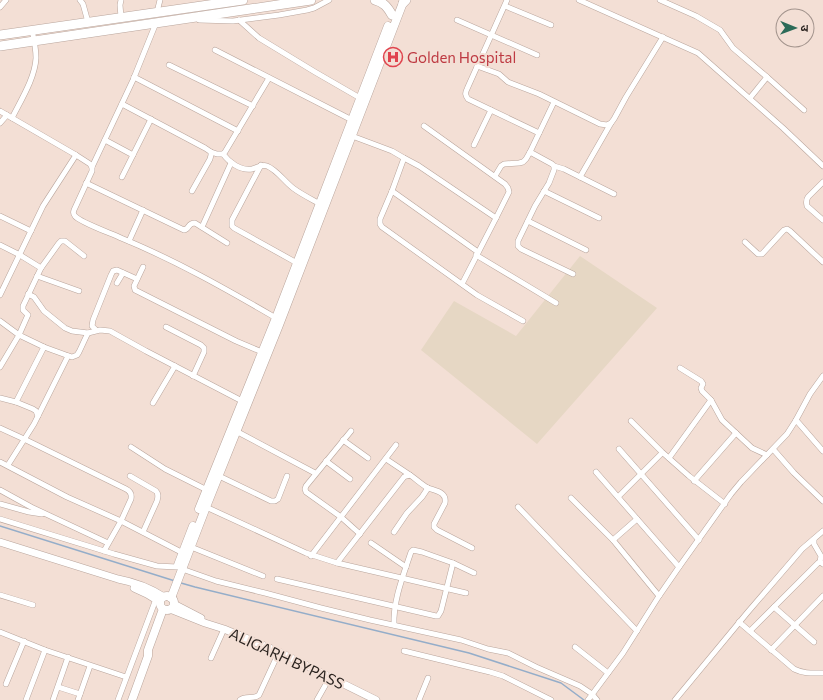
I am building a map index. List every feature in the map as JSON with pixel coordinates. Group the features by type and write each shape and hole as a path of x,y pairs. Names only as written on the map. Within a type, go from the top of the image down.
{"highway":[{"path":"0,35 243,0"},
{"path":"0,46 311,0"},
{"path":"375,0 382,2 392,15"}],"main road":[{"path":"178,571 191,547 206,507 210,491 219,476 242,401 276,318 392,15 403,1"},
{"path":"132,700 148,656 148,650 178,571 183,553 279,325 403,1"},
{"name":"ALIGARH BYPASS","path":"0,542 150,589 167,601 221,628 279,652 376,700"}],"street":[{"path":"0,7 6,0"},
{"path":"80,0 83,4 88,22"},
{"path":"120,0 121,17"},
{"path":"157,12 160,0"},
{"path":"181,19 222,21 279,16 314,8 329,0"},
{"path":"507,0 465,93 468,98 539,133"},
{"path":"579,0 698,53 750,98 823,166"},
{"path":"660,0 696,16 720,30 733,48 804,110"},
{"path":"505,6 551,25"},
{"path":"239,20 259,38 360,98"},
{"path":"457,20 537,55"},
{"path":"156,23 134,77 92,167 92,171 74,210 74,214 76,218 89,225 166,258 276,318"},
{"path":"12,118 32,74 36,58 35,41 32,30"},
{"path":"580,177 663,37"},
{"path":"215,50 352,120"},
{"path":"169,65 253,106"},
{"path":"477,66 499,74 508,82 539,94 600,124 607,125 611,123"},
{"path":"134,77 238,131"},
{"path":"750,98 767,77"},
{"path":"223,154 269,78"},
{"path":"494,176 504,164 520,163 526,159 554,102"},
{"path":"122,104 211,152 223,154 231,163 241,168 249,169 261,165 269,167 298,192 320,204"},
{"path":"474,145 491,110"},
{"path":"0,111 76,155 92,167"},
{"path":"0,123 7,115"},
{"path":"122,177 151,119"},
{"path":"424,126 505,184 509,192 462,284"},
{"path":"352,136 392,151 419,166 496,218"},
{"path":"105,140 133,155"},
{"path":"192,191 210,159 211,152"},
{"path":"530,152 554,166 564,169 614,194"},
{"path":"0,295 43,206 76,155"},
{"path":"404,158 380,219 382,228 482,298 523,321"},
{"path":"202,227 231,163"},
{"path":"261,165 232,220 232,226 297,263"},
{"path":"554,166 549,183 518,241 518,246 521,249 573,274"},
{"path":"823,182 808,197 806,203 807,206 823,220"},
{"path":"86,183 184,230 187,229 192,223 195,224 227,243"},
{"path":"392,191 477,253 556,303"},
{"path":"544,191 599,218"},
{"path":"129,241 143,210"},
{"path":"0,216 31,231"},
{"path":"528,221 586,250"},
{"path":"745,242 758,254 762,254 784,230 787,229 823,262"},
{"path":"0,367 27,318 27,313 23,308 28,294 41,268 58,243 65,241 84,256"},
{"path":"0,245 41,268"},
{"path":"143,268 134,286 135,290 236,341 262,352"},
{"path":"96,330 92,326 92,323 111,275 115,270 137,279"},
{"path":"117,283 123,273"},
{"path":"37,276 79,291"},
{"path":"28,294 36,299 44,311 68,330 88,334"},
{"path":"0,322 19,334 72,357 77,355 88,334 96,330 110,331 242,401"},
{"path":"166,327 202,345 204,348 204,352 193,376"},
{"path":"16,402 44,346"},
{"path":"8,465 38,416 68,356"},
{"path":"153,403 175,366"},
{"path":"680,368 701,381 703,384 701,388 702,391 711,400 722,420 752,448 767,454"},
{"path":"590,697 623,653 679,567 741,482 787,434 810,394 823,376"},
{"path":"0,398 16,402 36,411 38,416"},
{"path":"669,458 711,400"},
{"path":"796,420 823,450"},
{"path":"631,421 662,453 694,481 725,504"},
{"path":"0,428 129,491 132,496 131,499 121,521 104,551"},
{"path":"234,430 316,473"},
{"path":"351,431 316,473 305,489 306,492 360,534"},
{"path":"694,481 736,433"},
{"path":"343,440 368,458"},
{"path":"311,556 396,445"},
{"path":"131,447 165,469 210,491"},
{"path":"619,448 699,540"},
{"path":"773,449 794,473 823,501"},
{"path":"618,497 662,453"},
{"path":"386,459 428,488 445,496 445,503 434,524 434,527 472,548"},
{"path":"326,461 350,479"},
{"path":"0,462 67,497 121,521 183,553"},
{"path":"596,472 679,567"},
{"path":"337,563 404,477 410,475"},
{"path":"130,476 158,493 157,501 143,532"},
{"path":"219,476 271,501 278,499 287,476"},
{"path":"394,532 407,513 428,488"},
{"path":"0,490 47,515 108,543"},
{"path":"571,498 613,540 659,596"},
{"path":"0,504 47,515"},
{"path":"518,506 637,631"},
{"path":"206,507 311,556 466,593"},
{"path":"0,519 104,551 216,582 394,626 461,640 488,649 508,653 580,686 590,697 597,700"},
{"path":"613,540 637,519"},
{"path":"675,700 739,622 802,549 823,531"},
{"path":"750,631 800,579 818,563 821,563 821,556 814,544 814,539"},
{"path":"371,543 406,567"},
{"path":"191,547 263,576"},
{"path":"394,626 395,606 406,567 413,550 453,563 474,574"},
{"path":"278,579 438,616 441,611 453,563"},
{"path":"0,595 33,604"},
{"path":"771,650 823,596"},
{"path":"118,700 126,677 167,601"},
{"path":"774,606 814,642"},
{"path":"739,622 794,669 799,672 823,673"},
{"path":"211,658 221,628"},
{"path":"0,633 90,666 126,677"},
{"path":"6,684 24,641"},
{"path":"575,648 608,673"},
{"path":"26,700 45,650"},
{"path":"404,651 503,676 551,700"},
{"path":"240,700 242,698 257,697 279,652"},
{"path":"53,700 68,657"},
{"path":"78,700 90,666"},
{"path":"317,700 330,677"},
{"path":"419,700 428,678"},
{"path":"58,687 80,694"}],"shaded area":[{"path":"580,256 657,308 537,444 421,350 454,301 516,336"}],"waterway":[{"path":"0,526 175,581"},
{"path":"181,583 469,653 561,683 584,700"}],"place":[{"name":"Golden Hospital","path":"393,57"}]}
